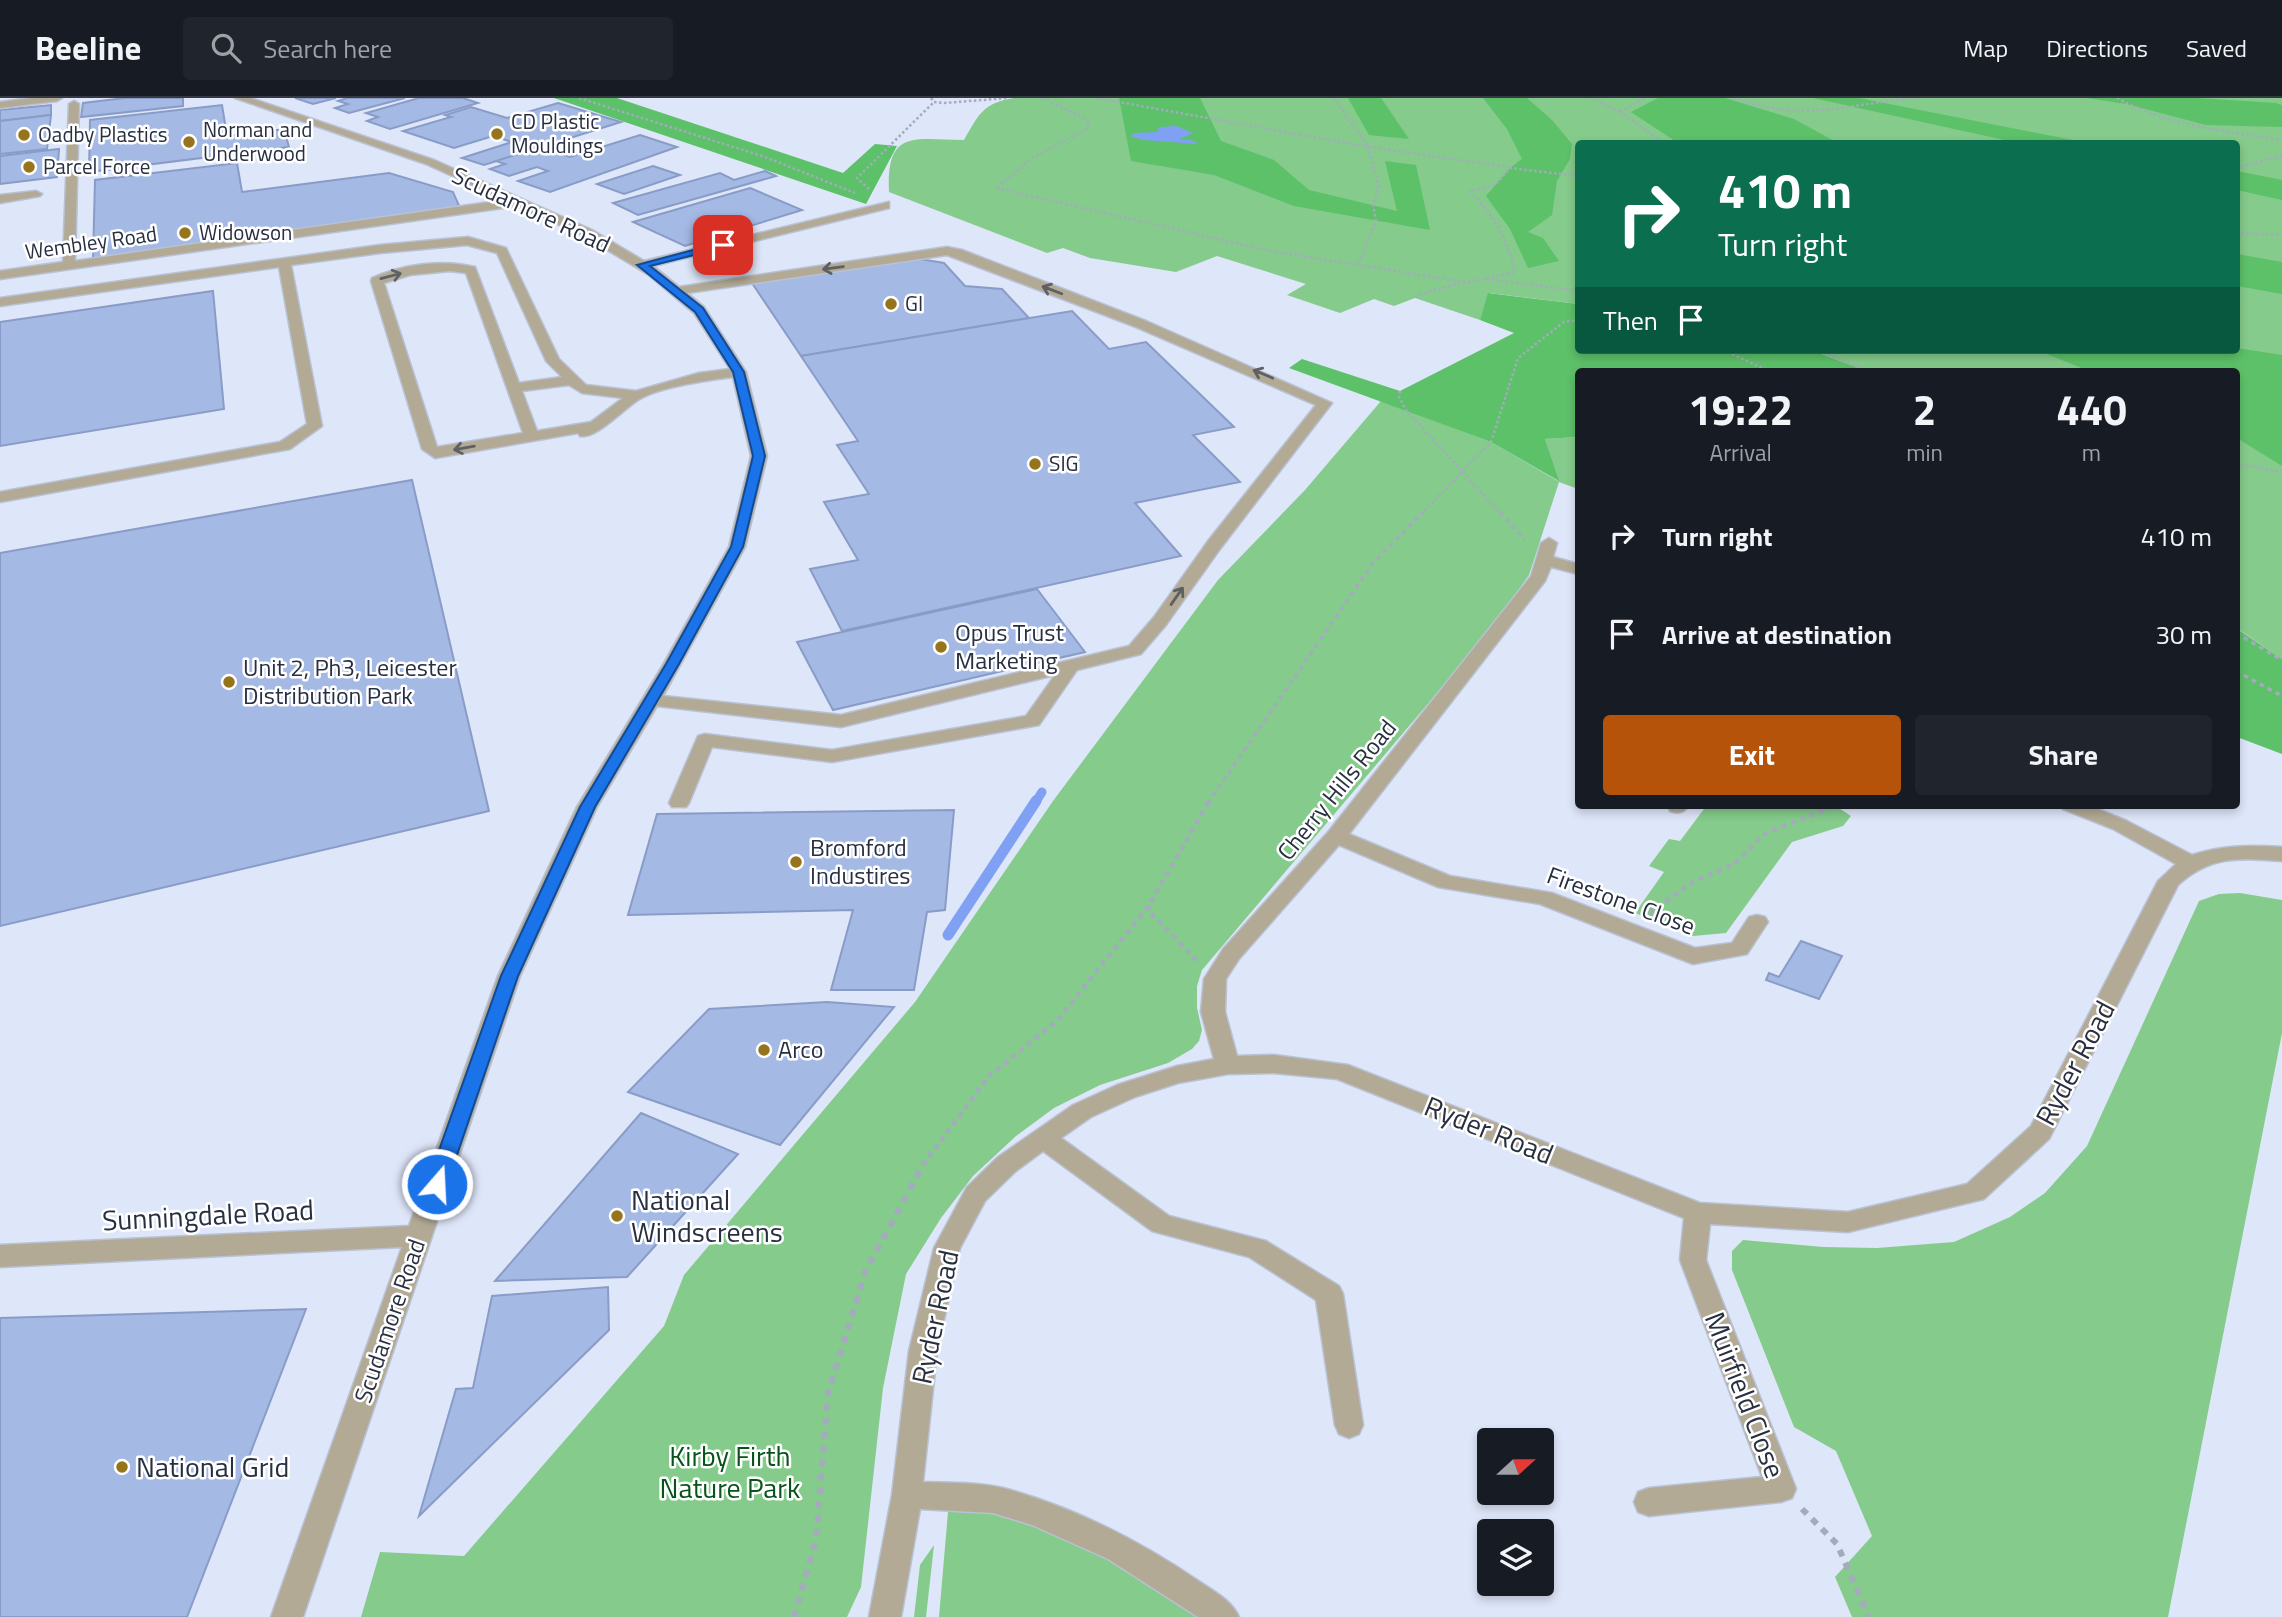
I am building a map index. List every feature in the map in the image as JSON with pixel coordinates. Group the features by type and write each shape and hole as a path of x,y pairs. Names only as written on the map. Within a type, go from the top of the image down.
{"street":[{"path":"0,105 22,100 57,98"},
{"name":"Scudamore Road","path":"240,98 429,162 588,233 642,265 699,310 739,372 759,456 737,547 587,807 509,976 287,1617"},
{"path":"69,265 74,104"},
{"path":"0,199 36,194"},
{"name":"Wembley Road","path":"0,275 519,202"},
{"path":"642,265 885,205"},
{"path":"373,223 380,249"},
{"path":"0,302 380,249 468,242 502,251 553,361 582,390 636,395 699,377 739,372"},
{"path":"651,700 841,722 1135,650 1160,621 1214,545 1325,403 1141,324 954,252 677,291"},
{"path":"0,497 285,446 315,426 284,262"},
{"path":"531,436 471,270 458,266 388,275 377,281 430,449 435,453 597,425"},
{"path":"514,388 572,380"},
{"path":"573,440 636,395"},
{"path":"1548,550 1575,567"},
{"name":"Cherry Hills Road","path":"1228,1065 1213,1012 1216,979 1231,954 1336,836 1539,577 1548,550"},
{"path":"679,803 705,740 832,756 1032,721 1070,666"},
{"path":"2080,809 2120,825 2191,863"},
{"name":"Firestone Close","path":"1336,836 1446,882 1544,898 1693,956 1738,949 1757,922"},
{"name":"Ryder Road","path":"885,1617 907,1495 923,1351 947,1248 976,1194 1007,1164 1082,1111 1126,1091 1177,1075 1228,1065 1274,1064 1340,1070 1698,1213 1848,1222 1975,1192 2040,1132 2169,881 2191,863 2218,855 2247,852 2282,855"},
{"path":"1043,1138 1161,1224 1257,1248 1329,1294 1349,1425"},
{"name":"Muirfield Close","path":"1649,1502 1782,1489 1693,1260 1698,1213"},
{"name":"Sunningdale Road","path":"0,1256 419,1236"},
{"path":"907,1495 1001,1501 1093,1536 1177,1581 1223,1617"}],"path":[{"path":"579,98 765,158 885,205"},
{"path":"931,98 934,102"},
{"path":"885,205 857,178 934,102 1009,98"},
{"path":"1042,98 1088,120 1087,129 1034,157 996,188 1270,251 1465,282"},
{"path":"1097,98 1368,147 1575,176"},
{"path":"1334,98 1368,147 1380,187 1373,205 1376,220 1359,265"},
{"path":"1591,98 1621,113 1659,140"},
{"path":"1621,113 1644,98"},
{"path":"1733,98 1770,109 1819,112 1888,99 1917,98"},
{"path":"2117,98 2140,112 2193,126 2282,140"},
{"path":"2240,167 2282,156"},
{"path":"1415,298 1428,291 1515,272 1511,250 1487,207 1470,191 1494,185 1510,168"},
{"path":"2240,233 2282,235"},
{"path":"1481,279 1575,291"},
{"path":"794,1617 816,1540 828,1393 866,1270 930,1152 989,1076 1058,1020 1149,905 1220,783 1373,563 1491,442 1518,358 1564,322 1575,320"},
{"path":"1732,354 1762,368"},
{"path":"1828,354 1860,368"},
{"path":"1400,391 1399,397 1406,410 1528,544 1548,550"},
{"path":"2240,465 2282,472"},
{"path":"2240,635 2282,660"},
{"path":"2240,673 2282,696"},
{"path":"1626,930 1693,882 1734,864 1766,833 1827,809"},
{"path":"1149,905 1148,910 1216,979"},
{"path":"1782,1489 1837,1544 1869,1617"}],"green space":[{"path":"554,98 617,98 843,173 875,144 897,146 866,204"},
{"path":"1119,98 1200,98 1221,141 1274,160 1309,190 1397,211 1385,161 1416,165 1430,230 1294,206 1214,175 1131,161"},
{"path":"1348,98 1381,98 1409,139 1369,135"},
{"path":"1483,98 1527,98 1552,120 1572,144 1570,159 1557,181 1552,215 1528,232 1543,238 1559,261 1528,268 1510,229 1486,196 1510,168 1522,159 1507,129"},
{"path":"1658,98 1725,98 1794,119 1832,140 1673,140 1631,112"},
{"path":"1813,98 1859,98 2073,140 2004,140"},
{"path":"2087,98 2198,98 2276,103 2282,105 2282,127 2206,125 2126,104"},
{"path":"2282,98 2282,659 2240,630 2240,368 1859,368 1822,354 2240,354 2240,140 1575,140 1575,304 1489,293 1480,320 1415,298 1394,306 1374,299 1340,313 1287,295 1306,284 1217,256 1176,272 1090,258 1063,248 1047,253 889,192 889,171 898,147 918,140 964,140 983,111 1004,100"},
{"path":"2240,172 2282,180 2282,200 2240,191"},
{"path":"2240,255 2282,262 2282,294 2240,287"},
{"path":"1488,293 1575,304 1575,354 1822,354 1859,368 1575,368 1575,437 1545,439 1559,481 1491,442 1289,368 1302,359 1400,391 1514,333 1480,320"},
{"path":"2240,348 2282,355 2282,466 2240,440 2240,368 2082,368 2047,354 2240,354"},
{"name":"Kirby Firth Nature Park","path":"1381,401 1491,442 1558,481 1545,439 1575,437 1575,488 1559,482 1529,575 1488,633 1202,970 1197,986 1197,1008 1202,1030 1199,1041 1192,1049 1168,1063 1100,1085 1054,1108 1016,1136 973,1176 941,1218 906,1274 883,1388 861,1587 847,1617 361,1617 380,1552 464,1556 664,1326 684,1275 915,1002 1053,801 1218,580 1305,490"},
{"path":"2240,631 2282,659 2282,754 2240,738"},
{"path":"1704,809 1840,809 1851,816 1843,826 1792,842 1726,933 1693,936 1635,913 1664,872 1649,866 1669,839 1680,841"},
{"path":"2240,893 2282,900 2282,1033 2168,1617 1852,1617 1835,1577 1872,1536 1836,1451 1794,1427 1732,1270 1732,1251 1743,1240 1823,1247 1877,1248 1954,1242 2010,1217 2045,1193 2087,1146 2199,901 2219,894"},
{"path":"1001,1501 1223,1617 939,1617 948,1512"},
{"path":"934,1545 926,1617 914,1617 920,1565"}],"water":[{"path":"1176,126 1193,133 1180,139 1196,141 1197,144 1143,140 1130,136 1135,133 1157,132 1159,127"}],"building":[{"path":"125,98 183,98 183,106 81,117 83,103"},
{"path":"295,98 336,98 313,104"},
{"path":"347,98 405,98 349,113 335,108 348,104 338,101"},
{"path":"419,98 463,98 478,103 390,129 367,121 378,117 366,113"},
{"name":"CD Plastic Mouldings","path":"558,103 621,122 484,165 462,158 512,142 493,136 454,148 403,131 451,117 445,115 471,107 507,118"},
{"path":"51,105 51,115 0,121 0,110"},
{"name":"Norman and Underwood","path":"222,105 227,136 284,129 289,147 89,172 90,120"},
{"name":"Oadby Plastics","path":"51,115 47,149 0,154 0,121"},
{"path":"640,135 677,147 550,192 518,181 548,171 537,167 509,176 490,169 505,164 496,161 540,147 570,157"},
{"name":"Parcel Force","path":"59,149 57,177 0,184 0,156"},
{"name":"Widowson","path":"237,163 242,192 389,173 453,192 460,208 93,259 95,180"},
{"path":"653,166 680,175 624,194 597,184"},
{"path":"765,171 776,176 638,215 613,203 720,173 734,180"},
{"path":"750,188 802,210 685,246 633,222"},
{"name":"GI","path":"914,258 944,263 965,286 1002,289 1029,318 801,356 752,283"},
{"path":"213,291 224,409 0,446 0,322"},
{"name":"SIG","path":"1072,311 1109,349 1146,342 1234,427 1193,435 1240,482 1135,503 1181,556 842,631 810,569 858,560 824,502 869,494 837,445 858,441 801,356"},
{"name":"Unit 2, Ph3, Leicester Distribution Park","path":"412,480 489,811 0,926 0,553"},
{"name":"Opus Trust Marketing","path":"1037,589 1085,652 833,710 797,642"},
{"name":"Bromford Industires","path":"954,810 945,910 927,912 914,990 831,990 853,910 628,915 657,814"},
{"path":"1801,941 1842,956 1819,999 1766,980 1769,973 1779,977"},
{"name":"Arco","path":"827,1002 894,1007 780,1145 628,1092 709,1009"},
{"name":"National Windscreens","path":"641,1113 738,1154 627,1277 495,1281"},
{"path":"608,1287 609,1330 419,1516 456,1389 473,1388 492,1296"},
{"name":"National Grid","path":"306,1309 187,1617 0,1617 0,1318"}],"waterway":[{"path":"1035,803 1042,792"},
{"path":"948,935 1036,801"}],"place":[{"name":"CD Plastic Mouldings","path":"497,134"},
{"name":"Oadby Plastics","path":"24,135"},
{"name":"Norman and Underwood","path":"189,142"},
{"name":"Parcel Force","path":"29,167"},
{"name":"Widowson","path":"185,233"},
{"name":"GI","path":"891,304"},
{"name":"SIG","path":"1035,464"},
{"name":"Opus Trust Marketing","path":"941,647"},
{"name":"Unit 2, Ph3, Leicester Distribution Park","path":"229,682"},
{"name":"Bromford Industires","path":"796,862"},
{"name":"Arco","path":"764,1050"},
{"name":"National Windscreens","path":"617,1216"},
{"name":"National Grid","path":"122,1467"}],"route":[{"path":"437,1184 509,976 587,807 673,664 737,547 759,456 739,372 699,310 642,265 723,245"}]}
